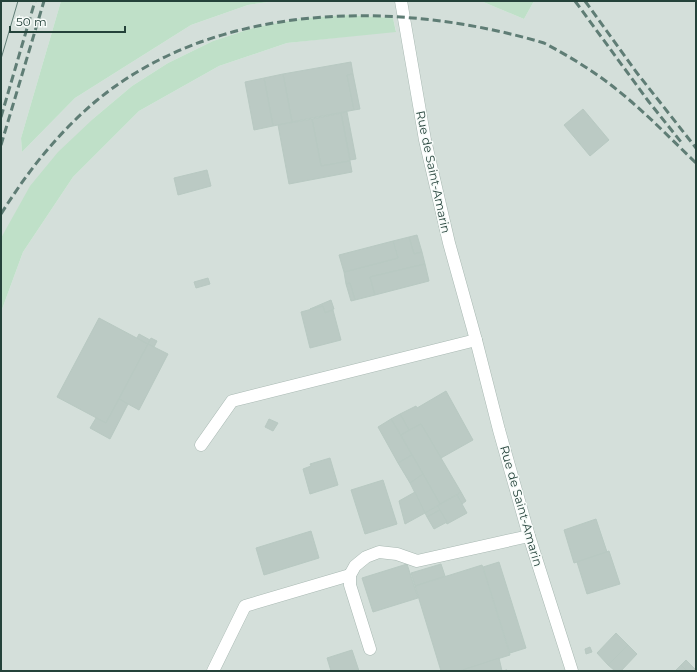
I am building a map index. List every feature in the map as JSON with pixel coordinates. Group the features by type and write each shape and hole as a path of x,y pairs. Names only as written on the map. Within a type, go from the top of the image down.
{"street":[{"name":"Rue de Saint-Amarin","path":"401,1 425,140 449,243 529,536 572,671"},
{"path":"201,445 232,401 476,340"},
{"path":"370,649 350,585 350,575 355,566 366,557 378,552 397,554 417,560 529,536"},
{"path":"213,671 245,606 350,575"}],"shaded area":[{"path":"1,1 61,1 21,138 22,152 75,98 191,25 248,5 275,1 481,1 524,19 534,1 696,1 696,671 1,671 1,312 23,252 73,177 139,111 219,66 287,43 396,31 393,18 349,15 304,18 256,27 213,41 168,63 132,86 94,118 1,238"}],"green space":[{"path":"61,1 275,1 248,5 191,25 75,98 22,152 21,138"},
{"path":"481,1 534,1 524,19"},
{"path":"349,15 393,18 396,32 287,43 219,66 139,111 73,177 23,252 1,312 1,238 30,186 58,152 94,118 132,86 168,63 213,41 256,27 304,18"}],"building":[{"path":"351,62 353,74 347,75 354,110 292,122 283,74"},
{"path":"283,74 292,122 273,126 264,78"},
{"path":"353,74 360,109 354,110 347,75"},
{"path":"264,78 273,126 254,130 245,82"},
{"path":"583,109 609,140 590,156 564,125"},
{"path":"347,112 356,159 350,160 341,113"},
{"path":"341,113 350,161 321,166 312,119"},
{"path":"312,119 321,166 350,161 352,172 289,184 278,125"},
{"path":"207,170 211,186 178,195 174,178"},
{"path":"417,235 422,252 414,254 409,237"},
{"path":"409,237 414,254 422,252 425,264 370,277 375,295 355,300 350,283 346,284 344,272 398,258 393,241"},
{"path":"393,241 398,258 344,272 339,255"},
{"path":"425,264 429,281 375,295 370,277"},
{"path":"208,278 210,284 196,288 194,282"},
{"path":"350,283 355,300 351,301 346,284"},
{"path":"331,300 334,309 325,313 323,306 310,309"},
{"path":"323,306 325,313 333,310 341,340 310,348 301,312"},
{"path":"99,318 148,344 106,423 57,397"},
{"path":"139,334 150,340 148,344 137,338"},
{"path":"151,338 157,341 154,347 148,344"},
{"path":"148,344 168,354 139,410 119,399"},
{"path":"446,391 473,440 441,458 421,424 409,430 400,414 416,406 417,408"},
{"path":"119,399 128,404 110,439 90,428 96,418 106,423"},
{"path":"400,414 409,430 401,435 391,419"},
{"path":"269,419 278,423 273,431 265,427"},
{"path":"391,419 412,455 398,463 378,427"},
{"path":"421,424 461,492 440,504 401,435"},
{"path":"412,455 423,474 410,483 398,463"},
{"path":"330,458 338,485 310,494 303,469 311,466 310,464"},
{"path":"423,474 440,504 425,513 410,483"},
{"path":"383,480 397,524 365,534 351,490"},
{"path":"415,492 425,513 405,524 399,501"},
{"path":"461,492 466,501 462,504 457,495"},
{"path":"457,495 467,513 447,524 437,506"},
{"path":"438,506 440,510 427,517 425,513"},
{"path":"440,510 447,522 434,529 427,517"},
{"path":"596,519 607,552 574,563 564,530"},
{"path":"311,531 319,558 264,575 256,548"},
{"path":"609,551 620,584 587,594 577,562"},
{"path":"499,562 526,648 510,653 483,567"},
{"path":"407,564 418,598 373,612 362,578"},
{"path":"441,564 445,576 415,586 411,573"},
{"path":"482,565 510,655 459,671 441,671 415,586"},
{"path":"616,633 628,645 608,665 597,653"},
{"path":"628,645 637,654 621,671 615,671 608,665"},
{"path":"590,647 592,652 586,654 585,649"},
{"path":"352,650 359,671 331,671 327,658"},
{"path":"499,658 502,671 463,671 463,670"},
{"path":"686,660 695,669 694,671 687,671 681,665"},
{"path":"681,665 687,671 676,670"}],"tram line":[{"path":"1,59 18,1"}],"railway":[{"path":"1,117 35,1"},
{"path":"1,145 44,1"},
{"path":"575,1 649,102 681,142"},
{"path":"585,1 637,73 696,148"},
{"path":"1,214 33,168 68,127 96,101 144,68 197,43 253,27 312,18 371,16 430,20 488,29 544,43 578,62 611,85 644,113 696,163"}]}
